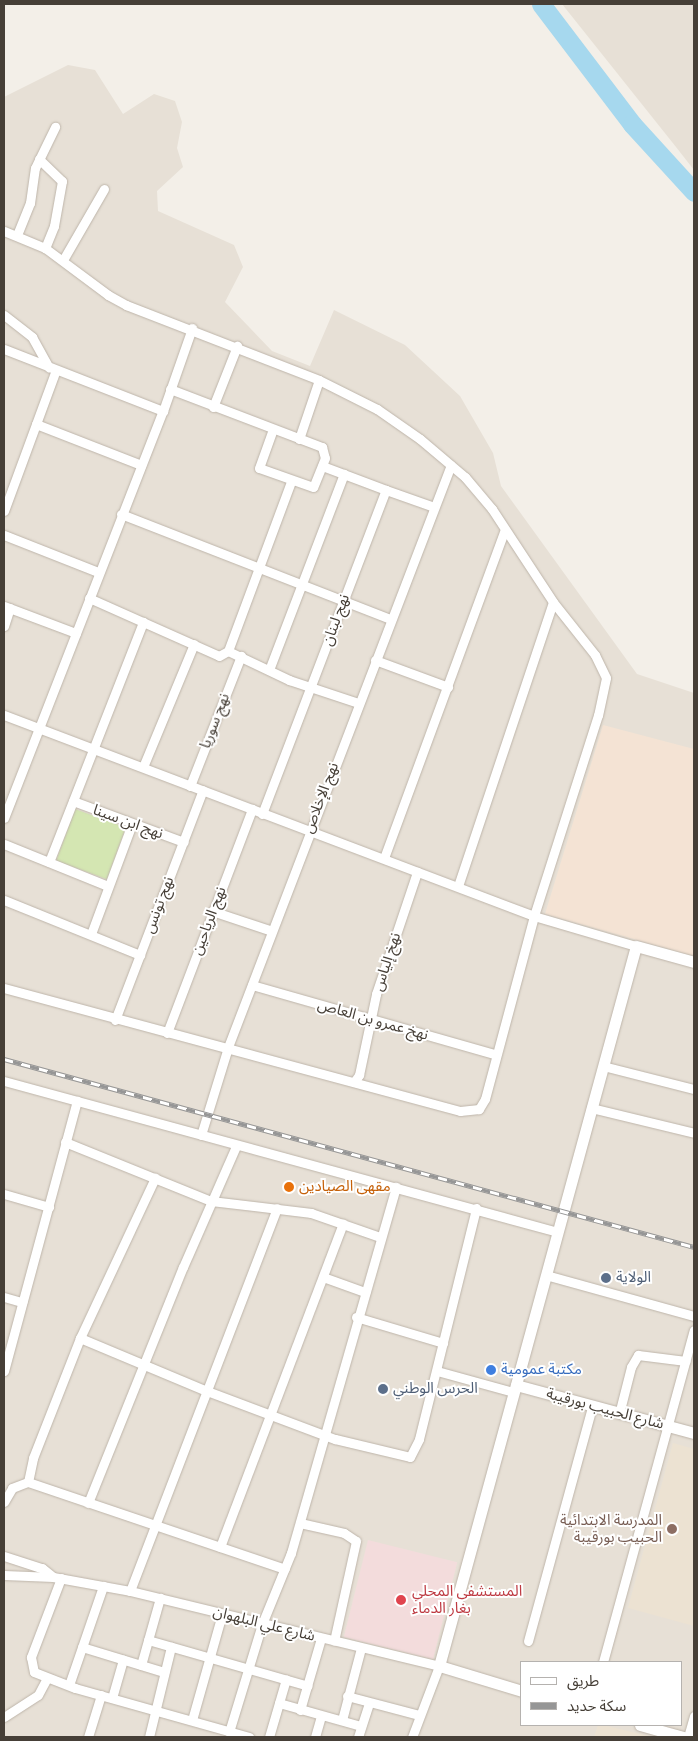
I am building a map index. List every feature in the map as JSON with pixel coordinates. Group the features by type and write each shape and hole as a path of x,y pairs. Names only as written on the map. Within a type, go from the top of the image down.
{"street":[{"path":"17,235 30,203 39,160 55,127"},
{"path":"39,160 62,181 54,226 45,248"},
{"path":"63,260 104,189"},
{"path":"4,231 45,248 108,295 126,305 237,346 319,380 377,408 451,465 477,490 553,602 596,655 606,678 598,715 534,916 495,1054 484,1104 472,1112 228,1047 115,1020 4,988"},
{"path":"4,315 32,337 52,369 36,424 4,511"},
{"path":"4,818 98,572 163,411 192,328"},
{"path":"213,406 237,346"},
{"path":"4,350 163,411"},
{"path":"299,439 319,380"},
{"path":"170,390 213,406 273,429 299,439 324,449 322,466 312,487 291,482 259,468 273,429"},
{"path":"36,424 141,465"},
{"name":"نهج الإخلاص","path":"201,1136 228,1047 308,832 451,465"},
{"path":"322,466 434,507"},
{"path":"269,670 344,474"},
{"path":"89,598 219,656 228,651 291,482"},
{"name":"نهج لبنان","path":"262,814 386,490"},
{"path":"121,514 390,619"},
{"path":"384,858 505,530"},
{"path":"4,534 98,572"},
{"path":"458,886 553,602"},
{"path":"4,626 7,607 76,633"},
{"path":"50,862 142,622"},
{"path":"142,767 194,644"},
{"path":"228,651 269,670 358,703"},
{"name":"نهج سوريا","path":"190,786 240,656"},
{"path":"375,660 448,687"},
{"path":"4,714 308,832 384,858 534,916 694,962"},
{"name":"نهج تونس","path":"115,1020 203,790"},
{"name":"نهج ابن سينا","path":"72,802 184,842"},
{"name":"نهج الرياحين","path":"167,1033 252,809"},
{"path":"91,934 132,824"},
{"path":"4,844 108,886"},
{"name":"نهخ إلياس","path":"354,1082 359,1075 370,1019 417,872"},
{"path":"4,900 140,955"},
{"path":"212,912 272,930"},
{"path":"412,1737 439,1666 636,946"},
{"name":"نهخ عمرو بن العاص","path":"252,985 495,1054"},
{"path":"603,1066 694,1089"},
{"path":"4,1081 236,1146 476,1208 558,1232"},
{"path":"4,1371 77,1101"},
{"path":"591,1108 694,1134"},
{"path":"66,1142 211,1201 310,1213 380,1237"},
{"path":"88,1503 211,1201 236,1146"},
{"path":"28,1482 33,1458 80,1338 155,1178"},
{"path":"229,1732 247,1668 262,1624 285,1569 300,1523 356,1317 396,1187"},
{"path":"4,1194 48,1207"},
{"path":"130,1590 277,1208"},
{"path":"80,1338 207,1391 323,1434 349,1443 410,1457 419,1439 476,1208"},
{"path":"220,1547 269,1413 343,1224"},
{"path":"546,1275 694,1316"},
{"path":"323,1277 365,1292"},
{"path":"4,1297 22,1302"},
{"path":"356,1317 444,1343"},
{"path":"603,1661 694,1330"},
{"path":"619,1414 631,1367 638,1355 686,1361"},
{"path":"436,1371 514,1388"},
{"name":"شارع الحبيب بورقيبة","path":"514,1388 694,1433"},
{"path":"528,1641 592,1407"},
{"path":"4,1502 12,1488 28,1482 285,1569"},
{"path":"300,1523 344,1533 356,1541 334,1641"},
{"path":"4,1556 42,1568 57,1577 31,1657 31,1668 47,1678 69,1685 249,1737"},
{"name":"شارع علي البلهوان","path":"4,1575 57,1577 130,1590 439,1666 520,1690"},
{"path":"69,1685 103,1586"},
{"path":"141,1665 160,1598"},
{"path":"192,1720 222,1614"},
{"path":"300,1710 321,1638"},
{"path":"148,1640 308,1686"},
{"path":"82,1647 164,1672"},
{"path":"150,1737 154,1710 171,1647"},
{"path":"342,1720 361,1648"},
{"path":"112,1698 123,1660"},
{"path":"4,1717 38,1695 47,1678"},
{"path":"269,1737 286,1679"},
{"path":"88,1737 101,1695"},
{"path":"347,1696 419,1715"},
{"path":"358,1737 369,1703"},
{"path":"279,1704 361,1726"},
{"path":"315,1737 321,1716"},
{"path":"688,1737 694,1716"},
{"path":"644,1726 683,1737"},
{"path":"212,1737 214,1728"}],"shaded area":[{"path":"562,4 694,4 694,170 676,147"},
{"path":"68,65 95,70 123,114 154,94 175,101 182,122 177,148 183,167 157,191 158,211 234,245 243,267 225,302 272,351 310,366 334,310 405,345 460,396 493,453 501,486 637,674 694,693 694,1737 4,1737 4,97"},
{"path":"603,725 694,749 694,956 545,914"},
{"name":"المدرسة الابتدائية الحبيب بورقيبة","path":"673,1443 694,1449 694,1626 628,1608"},
{"name":"المستشفى المحلي بغار الدماء","path":"368,1540 457,1562 433,1659 344,1637"},
{"path":"598,1726 607,1726 653,1737 594,1737"}],"green space":[{"path":"75,809 126,827 107,879 56,861"}],"waterway":[{"path":"541,4 632,124 694,192"}],"railway":[{"path":"4,1059 694,1247"}],"place":[{"name":"مقهى الصيادين","path":"289,1187"},
{"name":"الولاية","path":"606,1278"},
{"name":"مكتبة عمومية","path":"491,1370"},
{"name":"الحرس الوطني","path":"383,1389"},
{"name":"المدرسة الابتدائية الحبيب بورقيبة","path":"672,1529"},
{"name":"المستشفى المحلي بغار الدماء","path":"401,1600"}]}
